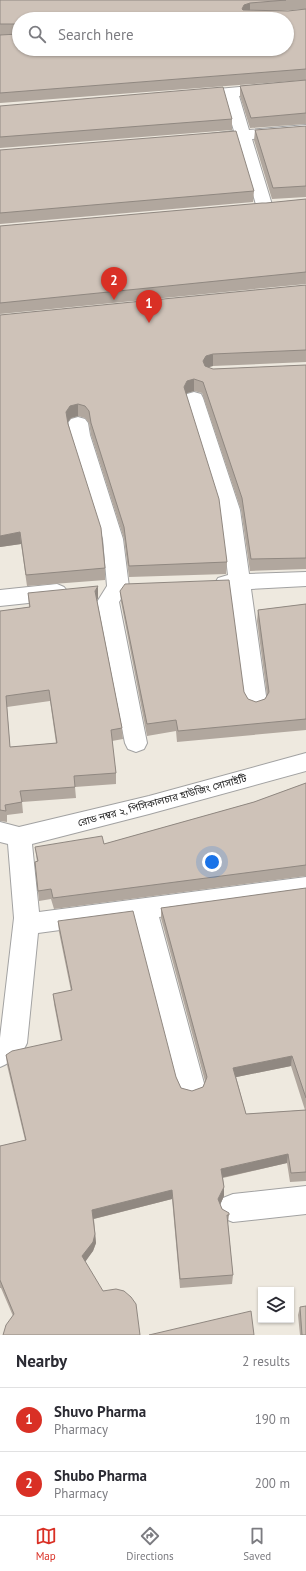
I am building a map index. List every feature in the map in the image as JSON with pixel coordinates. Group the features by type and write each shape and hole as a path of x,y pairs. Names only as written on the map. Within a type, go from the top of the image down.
{"street":[{"path":"182,96 306,85"},
{"path":"230,92 265,208"},
{"path":"196,139 306,130"},
{"path":"194,398 230,510 256,703"},
{"path":"78,423 80,435 113,539 118,587 108,602 136,743"},
{"path":"208,583 306,580"},
{"path":"0,598 140,586"},
{"name":"রোড নম্বর ২, পিসিকালচার হাউজিং সোসাইটি","path":"9,835 148,805 306,762"},
{"path":"0,1055 14,1043 27,918 9,835"},
{"path":"26,924 306,887"},
{"path":"144,909 191,1087"},
{"path":"233,1208 306,1200"}],"building":[{"path":"0,0 286,0 250,3 244,5 242,9 288,11 306,9 306,69 0,93 0,35 12,34 12,56 294,56 294,12 12,12 12,24 0,24"},
{"path":"306,80 306,113 251,118 240,86"},
{"path":"223,87 232,119 0,137 0,106"},
{"path":"306,126 306,186 273,188 255,130"},
{"path":"236,131 254,191 0,213 0,150"},
{"path":"306,199 306,272 0,303 0,226"},
{"path":"306,285 306,350 213,354 206,356 203,361 205,366 213,369 306,365 306,558 251,559 242,498 203,382 194,379 187,381 184,387 219,499 227,562 129,566 124,527 91,423 89,411 85,406 78,404 70,406 66,412 68,424 101,528 105,568 26,575 20,532 0,536 0,315"},
{"path":"229,580 244,692 248,699 256,702 265,699 269,692 258,610 306,604 306,719 178,731 176,720 147,724 120,591 125,584"},
{"path":"98,586 95,591 122,728 111,730 116,773 74,776 75,787 20,791 22,802 5,805 6,811 0,810 0,611 30,607 28,593","holes":["49,690 57,743 10,747 6,696"]},
{"path":"306,783 306,865 53,898 51,889 38,891 35,862 38,861 35,847 102,836 104,844 254,802"},
{"path":"306,888 306,1098 292,1056 233,1068 246,1114 306,1110 306,1172 291,1173 288,1154 221,1169 224,1187 218,1199 222,1209 229,1213 229,1215 227,1215 233,1275 180,1279 172,1190 92,1210 95,1234 93,1242 82,1256 103,1291 116,1289 124,1291 131,1297 136,1304 140,1335 3,1335 6,1325 14,1314 0,1280 0,1146 26,1140 6,1055 12,1051 62,1040 53,994 72,990 58,921 133,911 176,1077 181,1088 192,1091 203,1087 207,1077 161,908"},
{"path":"306,1306 306,1335 302,1335 300,1307"},
{"path":"251,1311 254,1335 149,1335"}],"place":[{"name":"Shubo Pharma","path":"114,300"},
{"name":"Shuvo Pharma","path":"149,323"}]}
